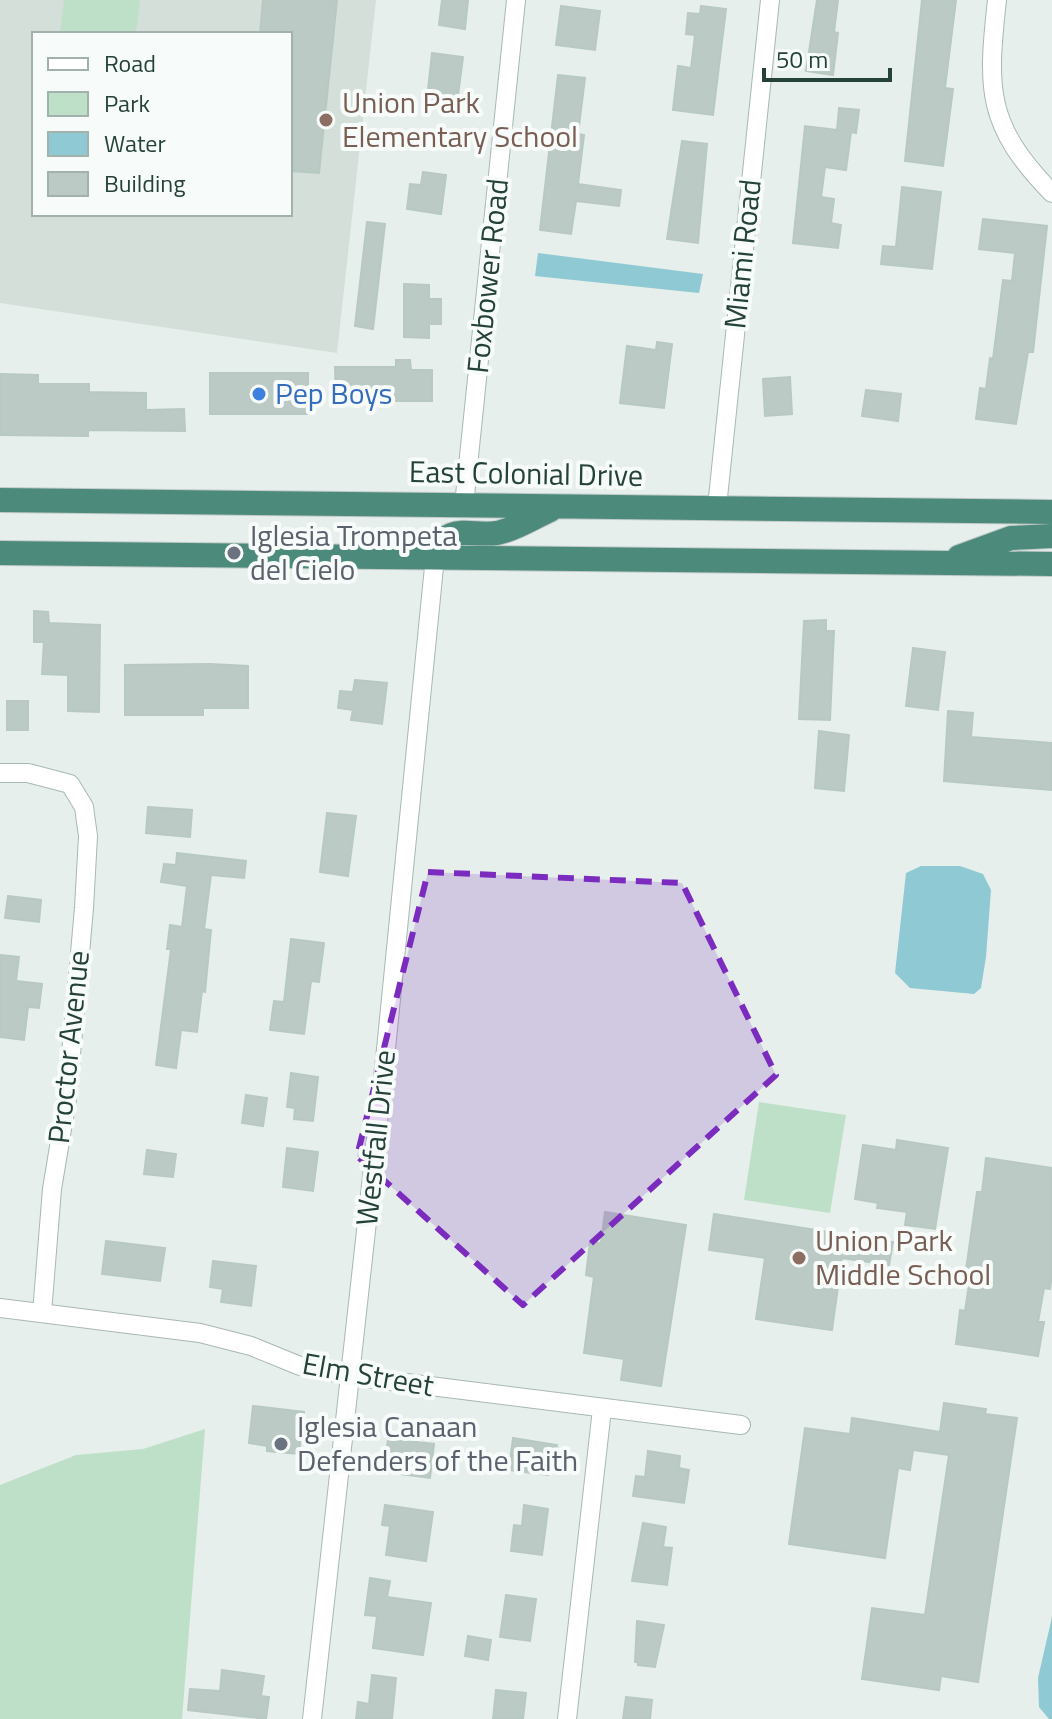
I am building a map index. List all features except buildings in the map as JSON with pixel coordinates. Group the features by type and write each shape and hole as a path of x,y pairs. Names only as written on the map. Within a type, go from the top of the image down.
{"highway":[{"name":"East Colonial Drive","path":"0,500 1052,512"},
{"path":"435,557 439,541 448,535 499,533 559,506"},
{"path":"942,563 1011,538 1052,536"},
{"path":"0,553 1052,564"}],"street":[{"name":"Foxbower Road","path":"464,505 516,0"},
{"name":"Miami Road","path":"717,507 770,0"},
{"path":"997,0 990,64 993,96 1011,146 1027,168 1052,193"},
{"name":"Westfall Drive","path":"312,1719 351,1376 435,557"},
{"name":"Proctor Avenue","path":"0,773 28,773 70,784 84,807 88,836 67,1099 52,1189 42,1313"},
{"name":"Elm Street","path":"0,1308 200,1333 251,1346 300,1366 351,1376 741,1425"},
{"path":"567,1719 602,1409"}],"highlighted area":[{"path":"428,872 682,883 776,1075 523,1305 357,1156"}],"shaded area":[{"name":"Union Park Elementary School","path":"0,0 376,0 337,353 0,303"}],"green space":[{"path":"64,0 140,0 136,32 60,32"},
{"path":"759,1102 846,1115 830,1213 744,1200"},
{"path":"205,1429 182,1719 0,1719 0,1485 76,1455 143,1449"}],"water":[{"path":"538,253 703,274 699,293 535,276"},
{"path":"921,866 960,866 983,874 991,890 981,988 974,994 910,988 895,973 906,873"},
{"path":"1052,1617 1052,1719 1049,1719 1039,1707 1038,1678"}],"place":[{"name":"Union Park Elementary School","path":"326,120"},
{"name":"Pep Boys","path":"259,394"},
{"name":"Iglesia Trompeta del Cielo","path":"234,553"},
{"name":"Union Park Middle School","path":"799,1258"},
{"name":"Iglesia Canaan Defenders of the Faith","path":"281,1444"}]}
